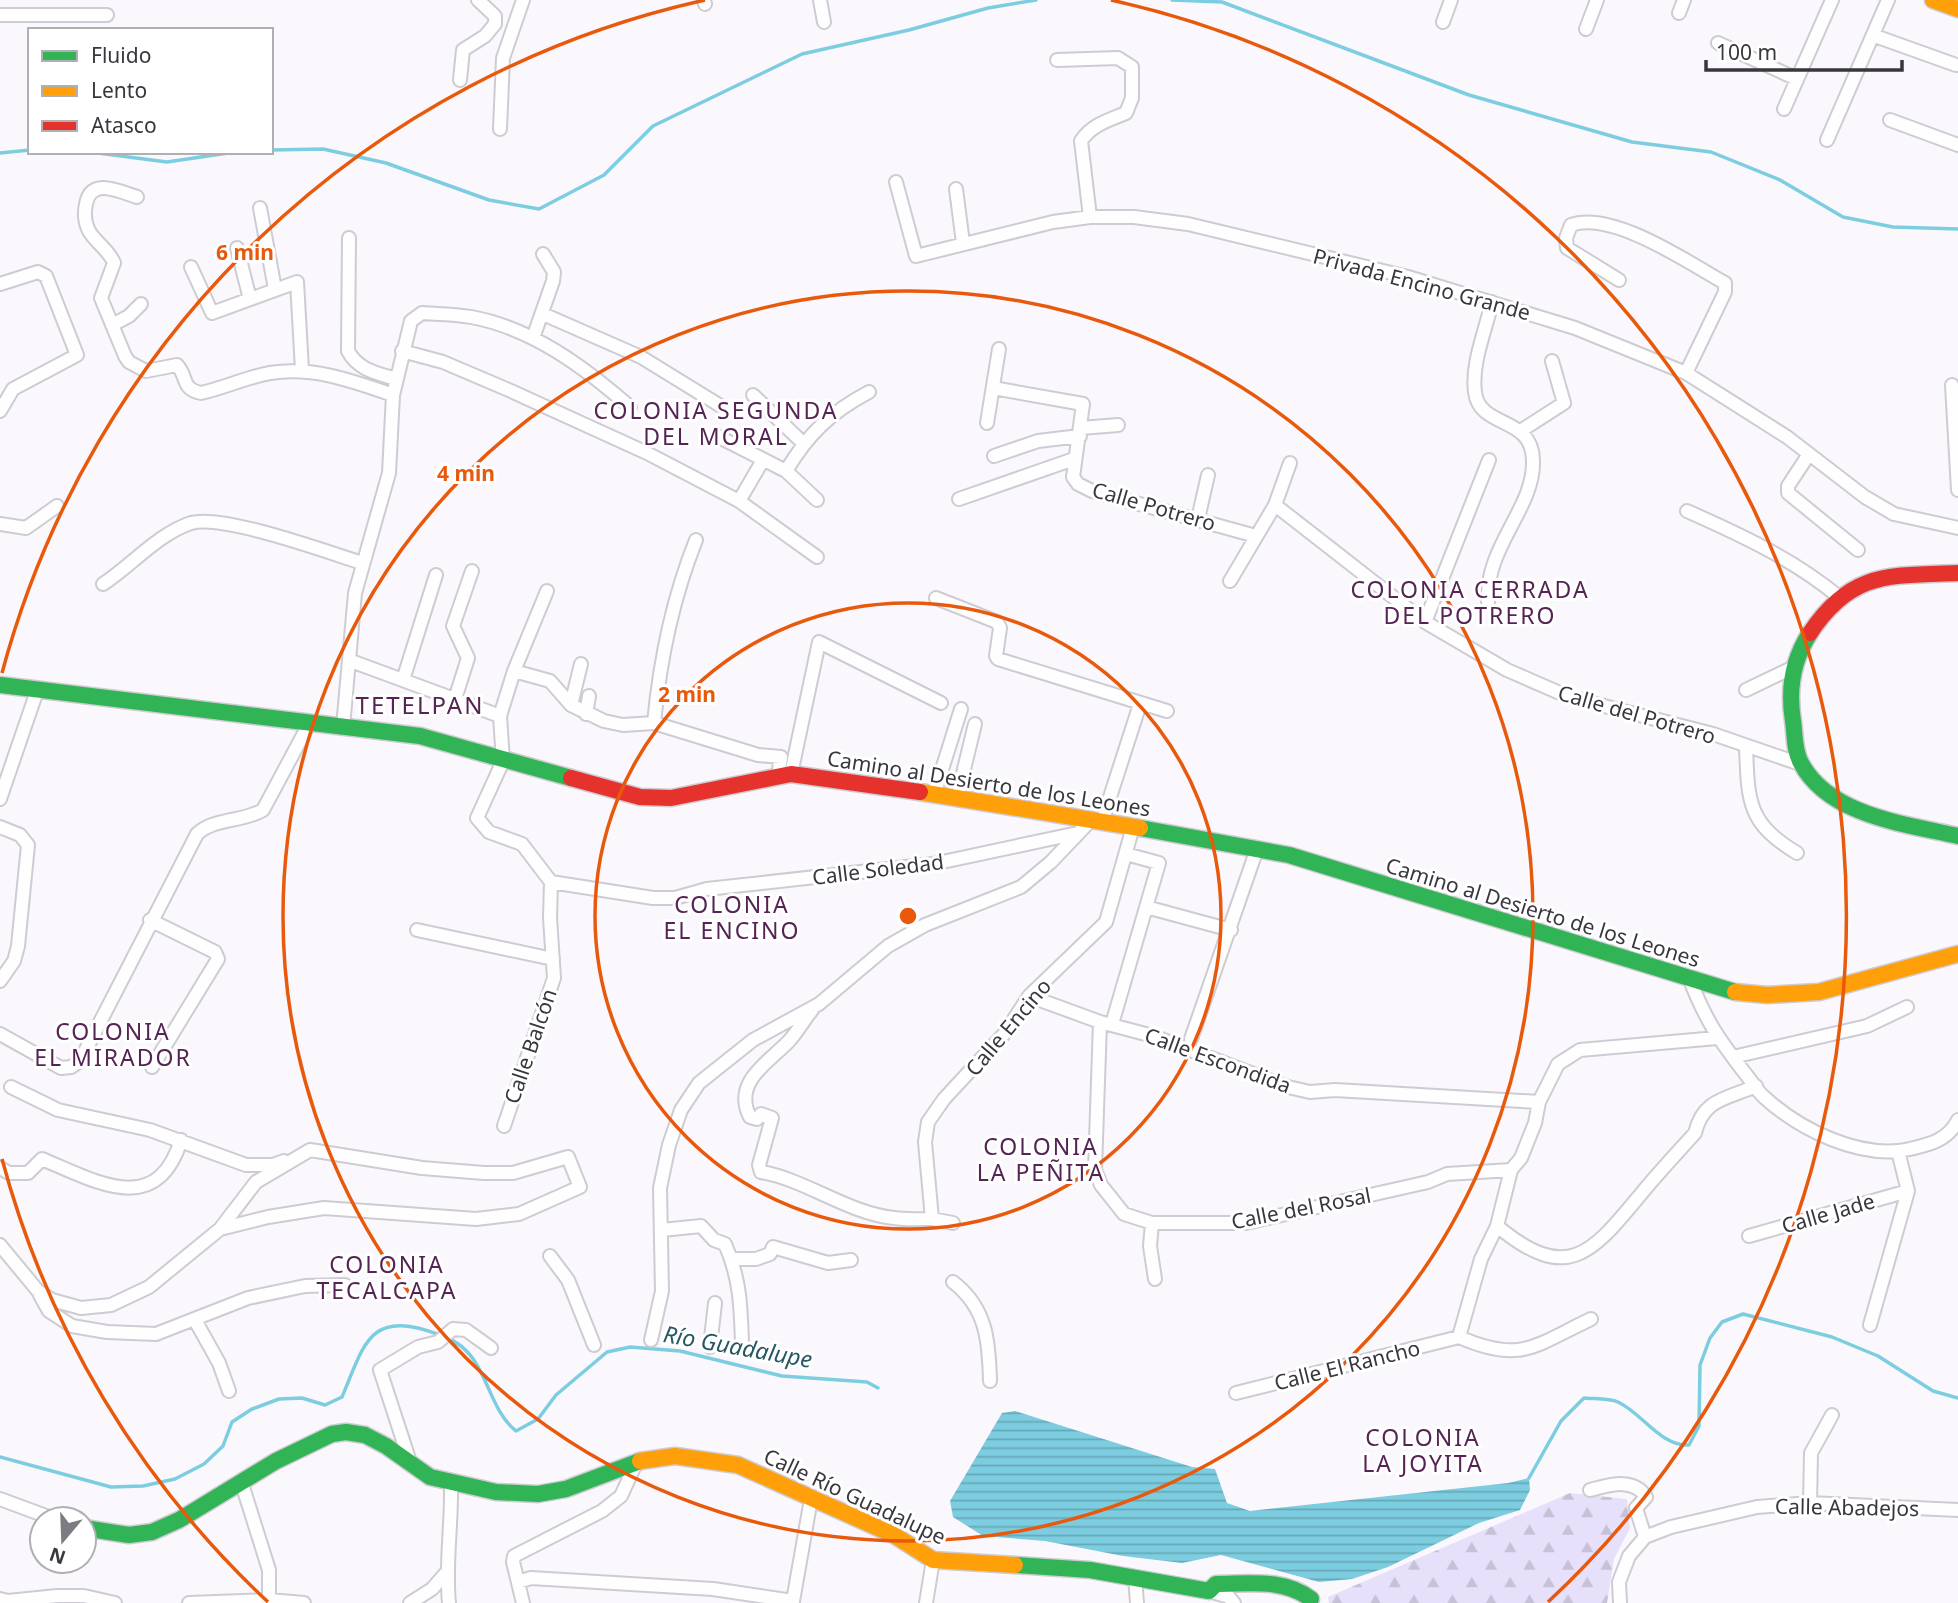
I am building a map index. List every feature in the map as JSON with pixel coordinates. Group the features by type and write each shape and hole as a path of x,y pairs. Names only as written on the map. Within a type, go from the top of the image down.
{"main road":[{"path":"1933,0 1958,9"},
{"path":"1958,573 1891,577 1857,585 1839,597 1812,625 1797,652 1789,705 1800,764 1831,794 1850,806 1958,836"},
{"name":"Camino al Desierto de los Leones","path":"0,685 420,736 639,797 671,798 784,775 863,782 1133,827 1257,849 1315,863 1690,981 1744,993 1819,992 1958,954"},
{"name":"Calle Río Guadalupe","path":"98,1530 129,1535 152,1532 179,1520 242,1484 276,1461 339,1433 365,1436 386,1446 430,1477 451,1484 496,1492 538,1494 566,1489 637,1461 675,1457 738,1465 894,1535 933,1560 1090,1570 1209,1591 1216,1584 1288,1585 1301,1590 1311,1599"}],"street":[{"path":"460,80 463,50 485,36 495,24 495,16 478,0"},
{"path":"500,129 503,58 523,0"},
{"path":"820,0 824,22"},
{"path":"1443,22 1451,0"},
{"path":"1586,29 1597,0"},
{"path":"1679,13 1684,0"},
{"path":"1784,108 1832,0"},
{"path":"1827,141 1875,36 1888,0"},
{"path":"0,15 107,15"},
{"path":"1875,36 1956,65"},
{"path":"1718,43 1797,79"},
{"path":"1057,61 1118,58 1132,67 1132,98 1126,113 1097,125 1087,132 1081,141 1090,217"},
{"path":"1890,120 1958,145"},
{"name":"Privada Encino Grande","path":"896,182 916,256 1053,222 1090,217 1134,217 1188,224 1408,277 1576,328 1686,373 1894,514 1958,528"},
{"path":"138,197 101,187 93,190 86,200 85,219 89,230 114,263 101,292 129,362 146,371 177,365 185,385 191,391 201,393 268,374 302,370 328,375 393,396"},
{"path":"956,189 963,243"},
{"path":"260,208 275,289"},
{"path":"1619,280 1567,248 1566,238 1571,225 1583,221 1650,241 1725,283 1725,292 1686,373"},
{"path":"349,238 348,351 353,361 363,368 396,379"},
{"path":"237,248 250,299"},
{"path":"533,338 543,314 554,272 543,254"},
{"path":"191,267 211,313 295,281 298,284 302,370"},
{"path":"0,284 38,272 46,276 77,355 13,389 0,411"},
{"path":"1488,602 1487,584 1493,559 1527,489 1534,464 1532,447 1522,430 1492,416 1478,405 1475,394 1474,378 1492,302"},
{"path":"112,325 129,316 141,304"},
{"path":"343,727 355,593 389,473 393,396 411,321 422,313 470,317 509,327 533,338 596,377 631,407"},
{"path":"543,314 641,357 719,405"},
{"path":"987,423 999,349"},
{"path":"402,351 443,362 511,390 647,453 739,501 817,556"},
{"path":"1522,430 1564,402 1552,361"},
{"path":"1952,385 1958,490"},
{"path":"959,499 1074,459 1081,432 1082,403 993,388"},
{"path":"786,471 803,443 824,420 869,392"},
{"path":"753,395 803,443"},
{"path":"994,456 1038,441 1118,425"},
{"path":"717,436 786,471 817,500"},
{"path":"1809,454 1788,486 1788,493 1858,550"},
{"name":"Calle Potrero","path":"1074,459 1073,477 1078,484 1092,491 1256,536"},
{"path":"739,501 764,460"},
{"path":"1425,622 1489,460"},
{"path":"1230,580 1275,505 1290,463"},
{"path":"1198,519 1208,474"},
{"name":"Calle del Potrero","path":"1275,505 1425,622 1507,670 1569,697 1666,721 1800,764"},
{"path":"0,524 26,528 57,506"},
{"path":"1687,511 1752,540 1798,565 1839,597"},
{"path":"103,584 129,567 164,537 192,523 265,533 362,563"},
{"path":"654,723 660,669 672,604 696,540"},
{"path":"455,699 468,658 453,626 472,571"},
{"path":"403,680 436,575"},
{"path":"547,591 514,671 500,716 503,761 477,818 489,832 522,844 551,882"},
{"path":"936,598 997,622 1000,628 996,656 998,659 1167,711"},
{"path":"784,775 819,642 941,703"},
{"path":"351,661 500,716"},
{"path":"571,705 581,664"},
{"path":"1746,690 1794,667"},
{"path":"514,671 550,681 576,682"},
{"path":"550,681 571,705 586,714 623,724 654,723 758,755 781,757 784,775"},
{"path":"0,799 37,691"},
{"path":"586,714 589,696"},
{"path":"651,1340 662,1292 660,1188 669,1145 681,1110 699,1083 752,1040 814,1007 888,946 925,925 1021,887 1078,833 1096,821 1140,704"},
{"path":"934,795 961,709"},
{"path":"0,1034 61,1068 71,1067 80,1061 150,920 201,830 253,816 263,810 309,724"},
{"path":"957,798 975,724"},
{"path":"1746,746 1748,792 1755,814 1771,837 1797,853"},
{"path":"0,827 20,835 28,845 18,946 14,961 0,981"},
{"name":"Calle Encino","path":"932,1219 925,1142 928,1122 944,1099 1005,1033 1029,996 1106,922 1133,827"},
{"name":"Calle Soledad","path":"551,882 642,897 675,898 706,890 933,864 1078,833"},
{"path":"1191,1039 1257,849"},
{"name":"Calle del Rosal","path":"1126,854 1159,863 1106,1023 1095,1170 1101,1185 1124,1214 1152,1223 1246,1223 1429,1181 1447,1174 1511,1170"},
{"name":"Calle Balcón","path":"505,1126 554,978 550,918 551,882"},
{"path":"1146,907 1231,930"},
{"path":"150,920 215,952 218,959 217,965 152,1067"},
{"path":"417,930 553,959"},
{"path":"1690,981 1717,1038 1763,1097 1823,1137 1855,1146 1898,1151 1932,1144 1951,1134 1958,1121"},
{"name":"Calle Escondida","path":"1029,996 1106,1023 1153,1035 1276,1083 1310,1092 1335,1090 1539,1102"},
{"path":"814,1007 789,1041 760,1065 747,1086 750,1117 757,1119 761,1114 772,1118 759,1165 761,1172 778,1175 892,1219 932,1219 953,1223"},
{"path":"1733,1057 1867,1026 1907,1007"},
{"path":"1591,1319 1526,1350 1504,1352 1458,1337 1481,1259 1497,1226 1511,1170 1526,1146 1535,1123 1539,1102 1558,1064 1580,1050 1717,1038"},
{"path":"1497,1226 1514,1240 1554,1258 1573,1258 1598,1243 1615,1228 1695,1133 1699,1116 1708,1106 1756,1086"},
{"path":"11,1087 58,1110 181,1140 246,1165 273,1165 315,1150 422,1168 513,1173 568,1157 580,1187 519,1214 476,1219 324,1208 268,1217 220,1229"},
{"path":"0,1168 9,1173 28,1173 42,1160 91,1179 125,1187 148,1186 169,1168 181,1140"},
{"path":"38,1291 52,1300 81,1308 111,1306 149,1287 220,1229 256,1182 315,1150"},
{"path":"1870,1325 1908,1191 1898,1151"},
{"name":"Calle Jade","path":"1749,1236 1908,1191"},
{"path":"1152,1223 1150,1246 1155,1279"},
{"path":"662,1230 701,1226 714,1240 725,1244 732,1259 741,1298 742,1344"},
{"path":"0,1245 38,1291 49,1311 72,1326 156,1334 248,1298 305,1286 345,1285"},
{"path":"732,1259 756,1259 770,1254 773,1247 828,1263 851,1260"},
{"path":"550,1256 568,1280 594,1345"},
{"path":"953,1282 965,1291 982,1315 989,1343 990,1381"},
{"path":"710,1347 715,1303"},
{"path":"195,1320 219,1363 229,1391"},
{"path":"411,1465 380,1370 418,1347 438,1342 451,1331 466,1330 491,1348"},
{"name":"Calle El Rancho","path":"1236,1393 1458,1337"},
{"path":"1811,1503 1811,1453 1832,1415"},
{"path":"523,1603 513,1562 519,1552 568,1529 621,1496 637,1461"},
{"path":"1590,1490 1626,1483 1641,1489 1646,1497 1636,1508 1645,1537 1629,1556 1619,1582 1619,1603"},
{"path":"242,1484 269,1570 269,1600"},
{"path":"449,1603 446,1573 451,1546 451,1484"},
{"path":"0,1499 28,1509"},
{"path":"517,1581 531,1578 713,1589 793,1601 811,1499"},
{"name":"Calle Abadejos","path":"1645,1537 1671,1527 1757,1507 1811,1503 1958,1510"},
{"path":"926,1603 933,1560"},
{"path":"410,1603 432,1590 446,1573"},
{"path":"1135,1577 1137,1603"},
{"path":"517,1581 533,1586 724,1597 753,1603"},
{"path":"1209,1591 1230,1597 1234,1603"},
{"path":"0,1599 8,1601 85,1597 114,1603"},
{"path":"189,1603 269,1600 304,1603"}],"green space":[{"path":"1570,1493 1627,1499 1630,1528 1614,1559 1607,1603 1329,1603 1328,1597"}],"water":[{"path":"1015,1411 1192,1467 1215,1469 1227,1503 1250,1511 1508,1483 1529,1478 1530,1490 1520,1510 1479,1523 1388,1567 1352,1579 1319,1582 1221,1555 1182,1563 1123,1556 1045,1541 983,1536 953,1517 950,1501 1002,1413"}],"waterway":[{"path":"273,150 323,149 386,163 489,200 539,209 604,175 653,126 802,54 909,30 988,8 1036,0"},
{"path":"1172,0 1222,2 1469,95 1632,142 1711,152 1780,180 1843,217 1893,227 1958,229"},
{"path":"0,153 28,150"},
{"path":"105,154 167,162 221,154"},
{"name":"Río Guadalupe","path":"1529,1478 1561,1421 1584,1398 1618,1402 1660,1435 1679,1444 1689,1445 1699,1426 1700,1365 1710,1338 1722,1322 1743,1314 1832,1337 1878,1356 1933,1391 1958,1398"},
{"name":"Río Guadalupe","path":"0,1457 111,1487 143,1486 175,1479 204,1464 223,1446 232,1422 252,1409 279,1399 302,1398 325,1405 342,1397 364,1347 373,1336 384,1329 398,1326 440,1335"},
{"name":"Río Guadalupe","path":"447,1338 471,1356 498,1408 516,1431 538,1419 556,1395 607,1352 630,1347 680,1351 782,1376 867,1382 878,1388"}],"traffic: fast":[{"path":"1810,633 1799,653 1791,698 1797,753 1814,781 1830,795 1870,815 1958,836"},
{"path":"0,685 420,736 571,778"},
{"path":"1140,828 1289,855 1735,992"},
{"path":"98,1530 129,1535 152,1532 179,1520 276,1461 332,1434 346,1432 365,1435 386,1446 430,1477 496,1492 538,1494 566,1489 640,1461"},
{"path":"1015,1565 1090,1570 1209,1591 1216,1584 1277,1585 1300,1592 1311,1599"}],"traffic: slow":[{"path":"1933,0 1958,9"},
{"path":"920,792 1140,828"},
{"path":"1735,992 1767,995 1819,992 1958,954"},
{"path":"640,1461 675,1456 738,1465 894,1535 933,1560 1015,1565"}],"traffic: jam":[{"path":"1810,633 1841,597 1857,587 1892,577 1958,573"},
{"path":"571,778 640,797 671,798 791,774 920,792"}],"district":[{"name":"COLONIA SEGUNDA DEL MORAL","path":"716,423"},
{"name":"COLONIA CERRADA DEL POTRERO","path":"1470,602"},
{"name":"TETELPAN","path":"420,704"},
{"name":"COLONIA EL ENCINO","path":"732,917"},
{"name":"COLONIA EL MIRADOR","path":"113,1044"},
{"name":"COLONIA LA PEÑITA","path":"1041,1159"},
{"name":"COLONIA TECALCAPA","path":"387,1277"},
{"name":"COLONIA LA JOYITA","path":"1423,1450"}]}
